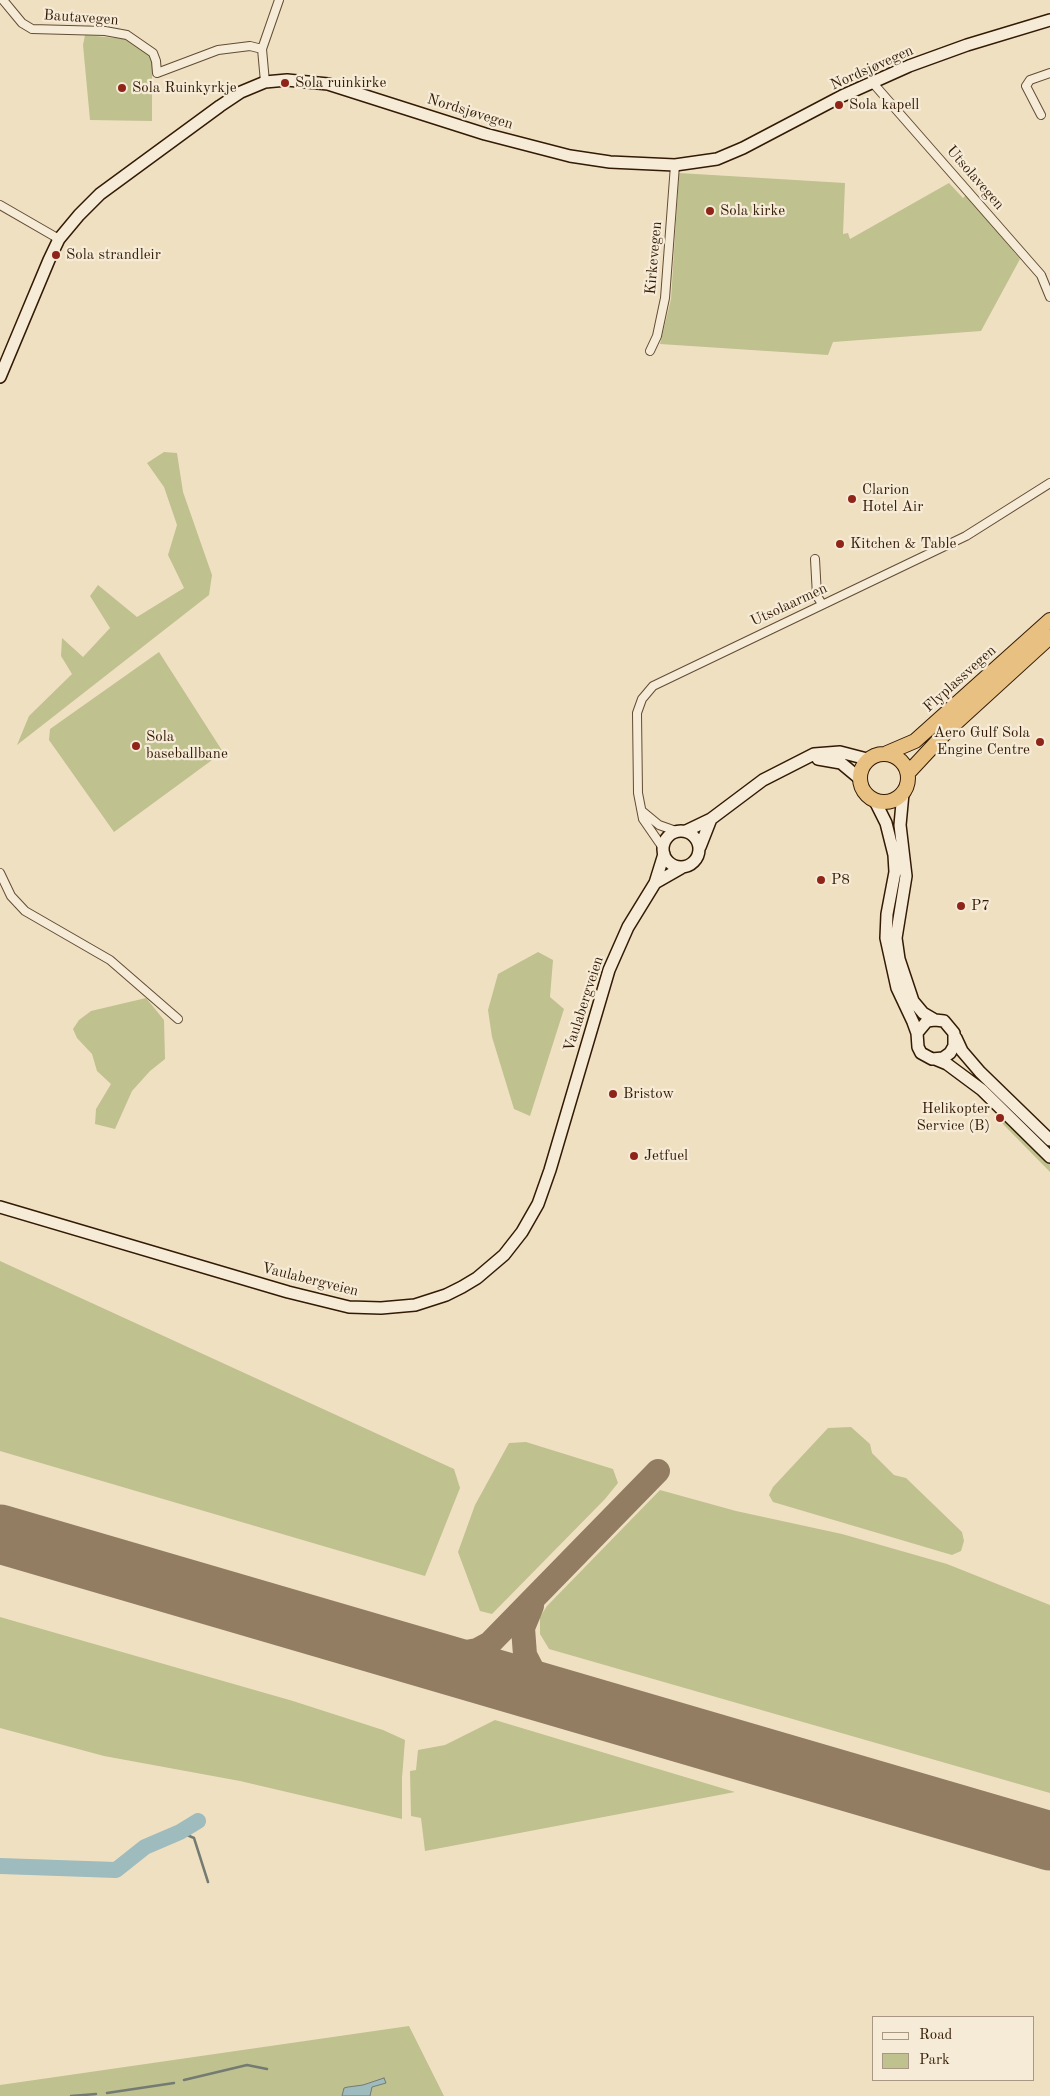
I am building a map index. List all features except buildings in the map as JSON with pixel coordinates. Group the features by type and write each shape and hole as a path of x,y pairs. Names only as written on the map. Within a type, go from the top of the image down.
{"highway":[{"name":"Flyplassvegen","path":"887,754 916,741 1050,620"},
{"name":"Flyplassvegen","path":"908,773 948,730 1050,637"},
{"path":"876,754 887,754 896,757 904,764 908,773 908,784 896,800 886,803 876,802 864,792 859,778 861,768 867,759 876,754"}],"street":[{"name":"Bautavegen","path":"3,0 22,23 32,29 105,31 126,35 153,53 157,73 218,50 250,46 262,49"},
{"path":"265,82 262,49 279,0"},
{"name":"Nordsjøvegen","path":"0,377 59,239 100,194 220,106 241,92 265,82 287,80 328,84 485,134 570,156 610,162 675,165 717,159 743,148 872,82 967,45 1049,22"},
{"path":"1041,115 1026,86 1030,80 1050,73"},
{"name":"Utsolavegen","path":"872,82 1041,275 1050,297"},
{"name":"Kirkevegen","path":"650,351 657,336 665,298 675,165"},
{"path":"0,205 59,239"},
{"name":"Utsolaarmen","path":"664,851 643,819 638,793 637,713 647,691 661,680 966,536 1050,483"},
{"path":"815,559 818,596 822,604"},
{"path":"683,867 671,864 664,851 666,839 712,819 762,780 814,754 840,752 867,759"},
{"path":"804,760 830,760 841,763 859,778"},
{"path":"903,793 900,825 906,876 896,938 899,960 913,1001 923,1012 935,1020 948,1024 962,1052 1050,1140"},
{"path":"876,802 886,823 894,855 895,872 886,914 886,938 890,963 897,988 917,1033"},
{"path":"642,811 658,825 681,831 696,839 700,847"},
{"path":"654,883 696,860 712,819"},
{"name":"Vaulabergveien","path":"0,1207 288,1292 349,1307 408,1306 454,1291 477,1278 504,1255 522,1232 534,1211 550,1170 609,970 628,927 654,883 664,851"},
{"path":"0,873 11,896 25,911 110,960 178,1019"},
{"path":"935,1020 921,1026 917,1033 916,1041 921,1053 947,1064 982,1090 1050,1157"},
{"path":"935,1059 943,1058 950,1053 956,1038"}],"green space":[{"path":"85,35 126,39 149,54 152,59 152,121 90,120 83,45"},
{"path":"679,173 845,183 843,234 848,233 850,239 949,183 963,198 966,195 1020,259 981,331 833,342 828,355 660,344 671,299"},
{"path":"164,452 177,453 183,492 212,575 209,595 17,745 29,716 72,674 61,656 62,638 83,657 110,628 90,596 98,585 137,617 184,588 168,555 177,525 164,487 147,463"},
{"name":"Sola baseballbane","path":"159,652 223,752 114,832 49,740 50,729"},
{"path":"538,952 553,960 550,997 564,1009 530,1116 514,1109 492,1037 488,1010 498,974"},
{"path":"146,998 164,1020 165,1059 150,1071 132,1091 115,1129 95,1124 96,1109 111,1084 97,1071 92,1054 77,1038 73,1029 79,1020 91,1011"},
{"path":"1006,1120 1050,1162 1050,1172 1001,1122"},
{"path":"0,1261 454,1469 460,1488 425,1576 0,1451"},
{"path":"851,1427 870,1444 872,1453 894,1475 906,1478 962,1532 964,1541 961,1551 952,1555 773,1502 769,1495 773,1487 828,1428"},
{"path":"526,1442 613,1469 618,1483 605,1499 492,1614 480,1611 458,1552 475,1505 509,1443"},
{"path":"660,1490 736,1511 842,1534 947,1564 1050,1605 1050,1793 549,1649 540,1634 540,1617 547,1606"},
{"path":"0,1617 293,1701 383,1730 405,1740 402,1778 402,1819 240,1781 104,1756 0,1728"},
{"path":"495,1720 735,1792 425,1851 421,1818 411,1816 410,1771 416,1770 418,1750 445,1745"},
{"path":"409,2026 444,2096 0,2096 0,2085"}],"water":[{"path":"384,2078 386,2083 372,2087 370,2096 342,2096 344,2088 363,2085"}],"waterway":[{"path":"0,1866 116,1870 145,1847 180,1832 198,1821"},
{"path":"180,1832 194,1838 208,1882"},
{"path":"184,2080 247,2065 267,2069"},
{"path":"107,2093 174,2083"},
{"path":"71,2096 96,2094"}],"taxiway":[{"path":"404,1652 428,1654 461,1653 477,1650 490,1643 658,1471"},
{"path":"532,1606 523,1628 525,1655 539,1682 558,1697"}],"runway":[{"path":"0,1534 1050,1841"}],"place":[{"name":"Sola ruinkirke","path":"285,83"},
{"name":"Sola Ruinkyrkje","path":"122,88"},
{"name":"Sola kapell","path":"839,105"},
{"name":"Sola kirke","path":"710,211"},
{"name":"Sola strandleir","path":"56,255"},
{"name":"Clarion Hotel Air","path":"852,499"},
{"name":"Kitchen & Table","path":"840,544"},
{"name":"Aero Gulf Sola Engine Centre","path":"1040,742"},
{"name":"Sola baseballbane","path":"136,746"},
{"name":"P8","path":"821,880"},
{"name":"P7","path":"961,906"},
{"name":"Bristow","path":"613,1094"},
{"name":"Helikopter Service (B)","path":"1000,1118"},
{"name":"Jetfuel","path":"634,1156"}]}
